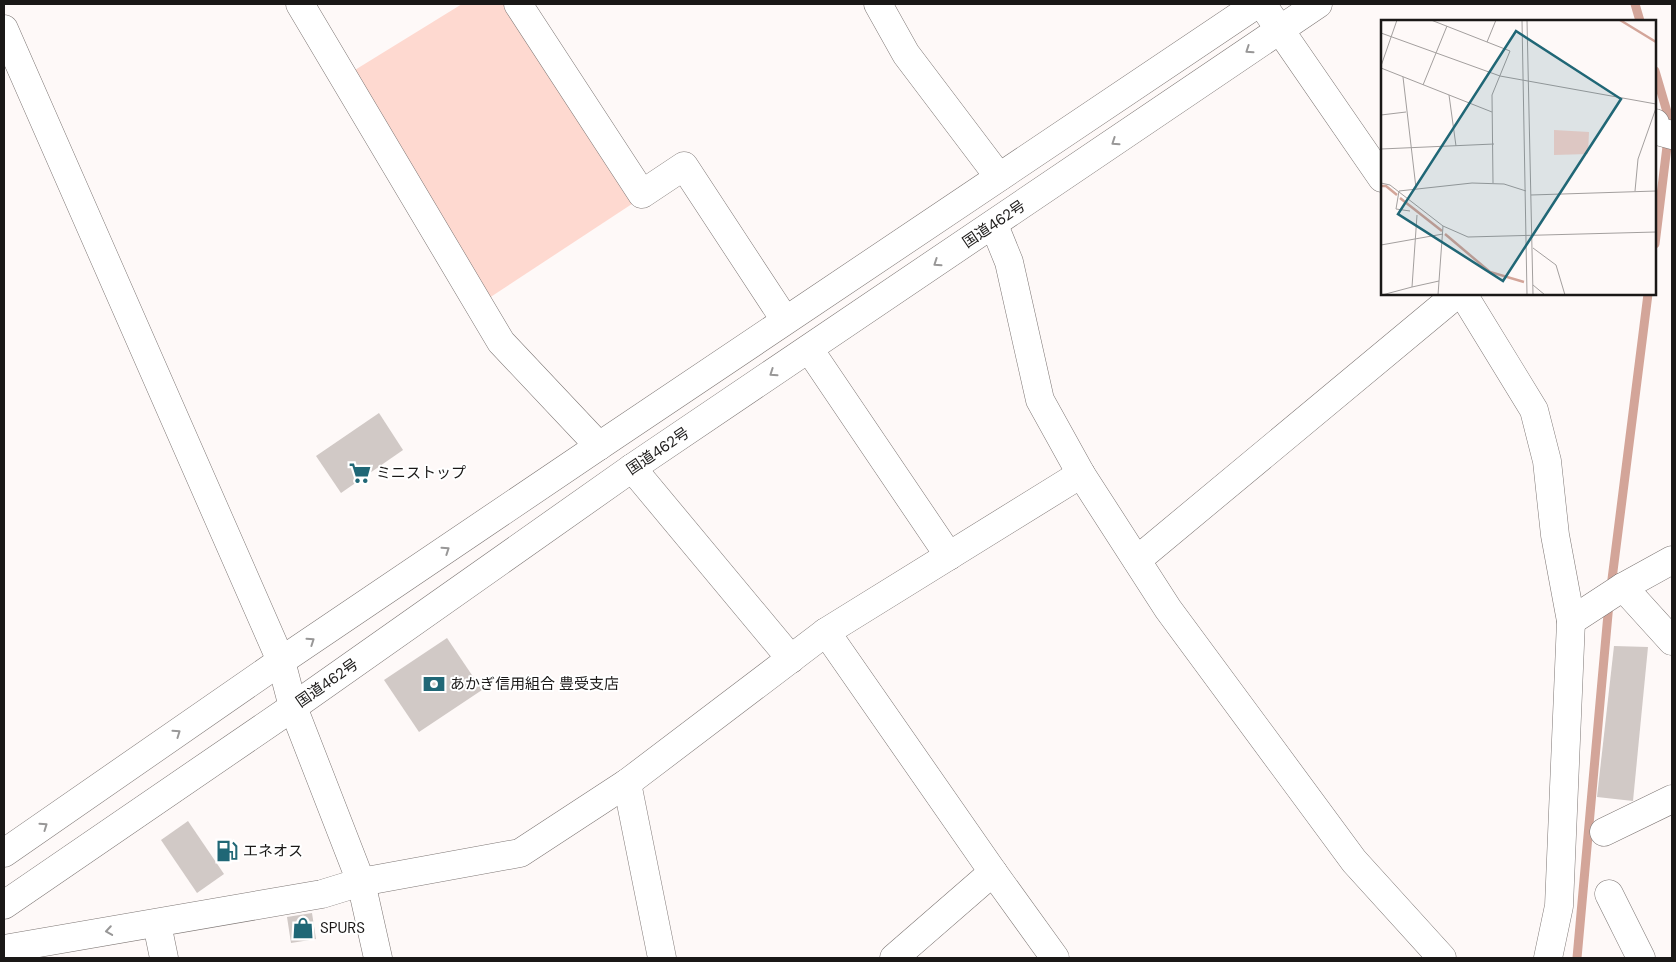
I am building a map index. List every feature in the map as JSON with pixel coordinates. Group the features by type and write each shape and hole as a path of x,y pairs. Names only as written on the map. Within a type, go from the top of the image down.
{"main road":[{"path":"300,4 501,342 599,446"},
{"path":"518,4 642,194 684,166 785,320"},
{"path":"878,4 906,54 999,177"},
{"path":"4,853 281,661 1257,4"},
{"path":"1262,4 1381,177"},
{"name":"国道462号","path":"4,905 293,707 632,468 994,225 1318,4"},
{"path":"4,30 281,661 293,707 361,882 378,958"},
{"path":"994,225 1009,262 1040,400 1081,474 1168,609 1354,861 1435,956"},
{"path":"1137,560 1456,295"},
{"path":"1464,295 1534,410 1547,461 1555,535 1571,621 1559,906 1548,958"},
{"path":"809,349 949,556"},
{"path":"632,468 791,659"},
{"path":"4,949 322,894 361,882 520,853 627,783 826,632 1081,474"},
{"path":"1571,621 1623,587 1672,560"},
{"path":"1623,587 1672,641"},
{"path":"826,632 993,872 1056,958"},
{"path":"627,783 662,958"},
{"path":"1604,832 1672,799"},
{"path":"894,958 993,872"},
{"path":"1609,894 1641,958"},
{"path":"157,924 164,958"}],"shaded area":[{"path":"462,4 507,4 641,198 483,302 350,73"}],"building":[{"path":"379,413 403,450 341,493 316,456"},
{"path":"447,638 482,690 419,732 384,680"},
{"path":"1614,646 1648,647 1633,801 1597,797"},
{"path":"188,821 224,874 197,893 161,840"},
{"path":"312,913 316,939 291,943 287,917"}],"waterway":[{"path":"1635,4 1640,20"},
{"path":"1656,74 1670,122 1656,236"},
{"path":"1611,587 1648,295"},
{"path":"1577,958 1609,603"}],"place":[{"name":"ミニストップ","path":"360,473"},
{"name":"あかぎ信用組合 豊受支店","path":"434,684"},
{"name":"エネオス","path":"227,851"},
{"name":"SPURS","path":"303,928"}]}
